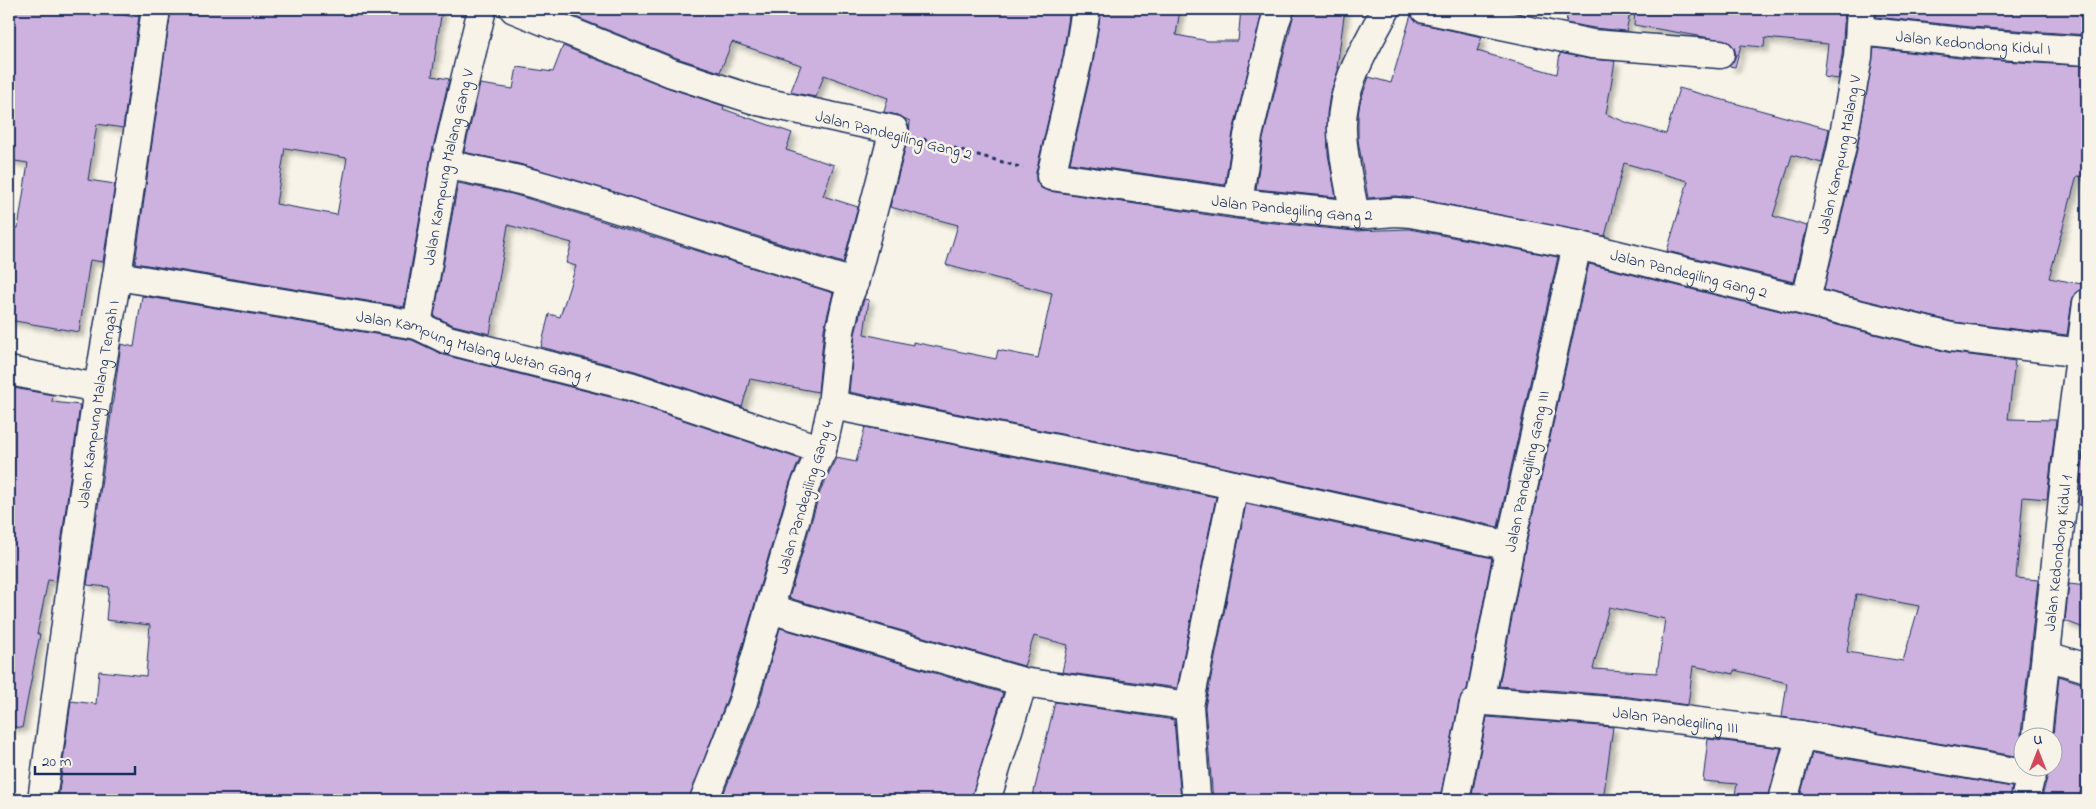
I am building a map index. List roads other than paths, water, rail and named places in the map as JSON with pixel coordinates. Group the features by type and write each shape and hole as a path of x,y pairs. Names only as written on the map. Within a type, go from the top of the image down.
{"street":[{"name":"Jalan Kampung Malang Tengah I","path":"42,800 98,388 117,276 156,9"},
{"name":"Jalan Kampung Malang Gang V","path":"417,326 445,164 482,9"},
{"name":"Jalan Pandegiling Gang 2","path":"514,9 672,73 750,98 894,130"},
{"name":"Jalan Pandegiling Gang 2","path":"1086,9 1078,59 1051,176 1238,204 1355,215 1396,212 1411,214 1577,244 1951,336 2082,353"},
{"path":"1238,204 1248,136 1275,22 1280,9"},
{"path":"1355,215 1342,130 1344,108 1355,66 1386,9"},
{"path":"1425,9 1592,44 1720,54"},
{"name":"Jalan Kedondong Kidul I","path":"1860,20 1970,43 2087,50"},
{"name":"Jalan Kampung Malang V","path":"1806,300 1841,151 1858,56 1860,20"},
{"name":"Jalan Pandegiling Gang 4","path":"704,800 743,701 806,486 822,450 832,405 840,331 894,130"},
{"path":"445,164 545,187 755,254 854,283"},
{"name":"Jalan Pandegiling Gang III","path":"1455,800 1474,704 1482,698 1510,546 1577,244"},
{"name":"Jalan Kampung Malang Wetan Gang 1","path":"117,276 417,326 448,340 630,386 822,450"},
{"name":"Jalan Kedondong Kidul 1","path":"2037,726 2078,444 2082,353 2087,303"},
{"path":"9,371 98,388"},
{"path":"832,405 1234,486 1510,546"},
{"path":"1198,800 1196,795 1189,706 1234,486"},
{"path":"770,609 1023,682 1189,706"},
{"path":"2047,656 2087,668"},
{"path":"986,800 1023,682"},
{"name":"Jalan Pandegiling III","path":"1482,698 1486,701 1622,712 1801,735 2030,781"},
{"path":"1783,800 1801,735"}]}
